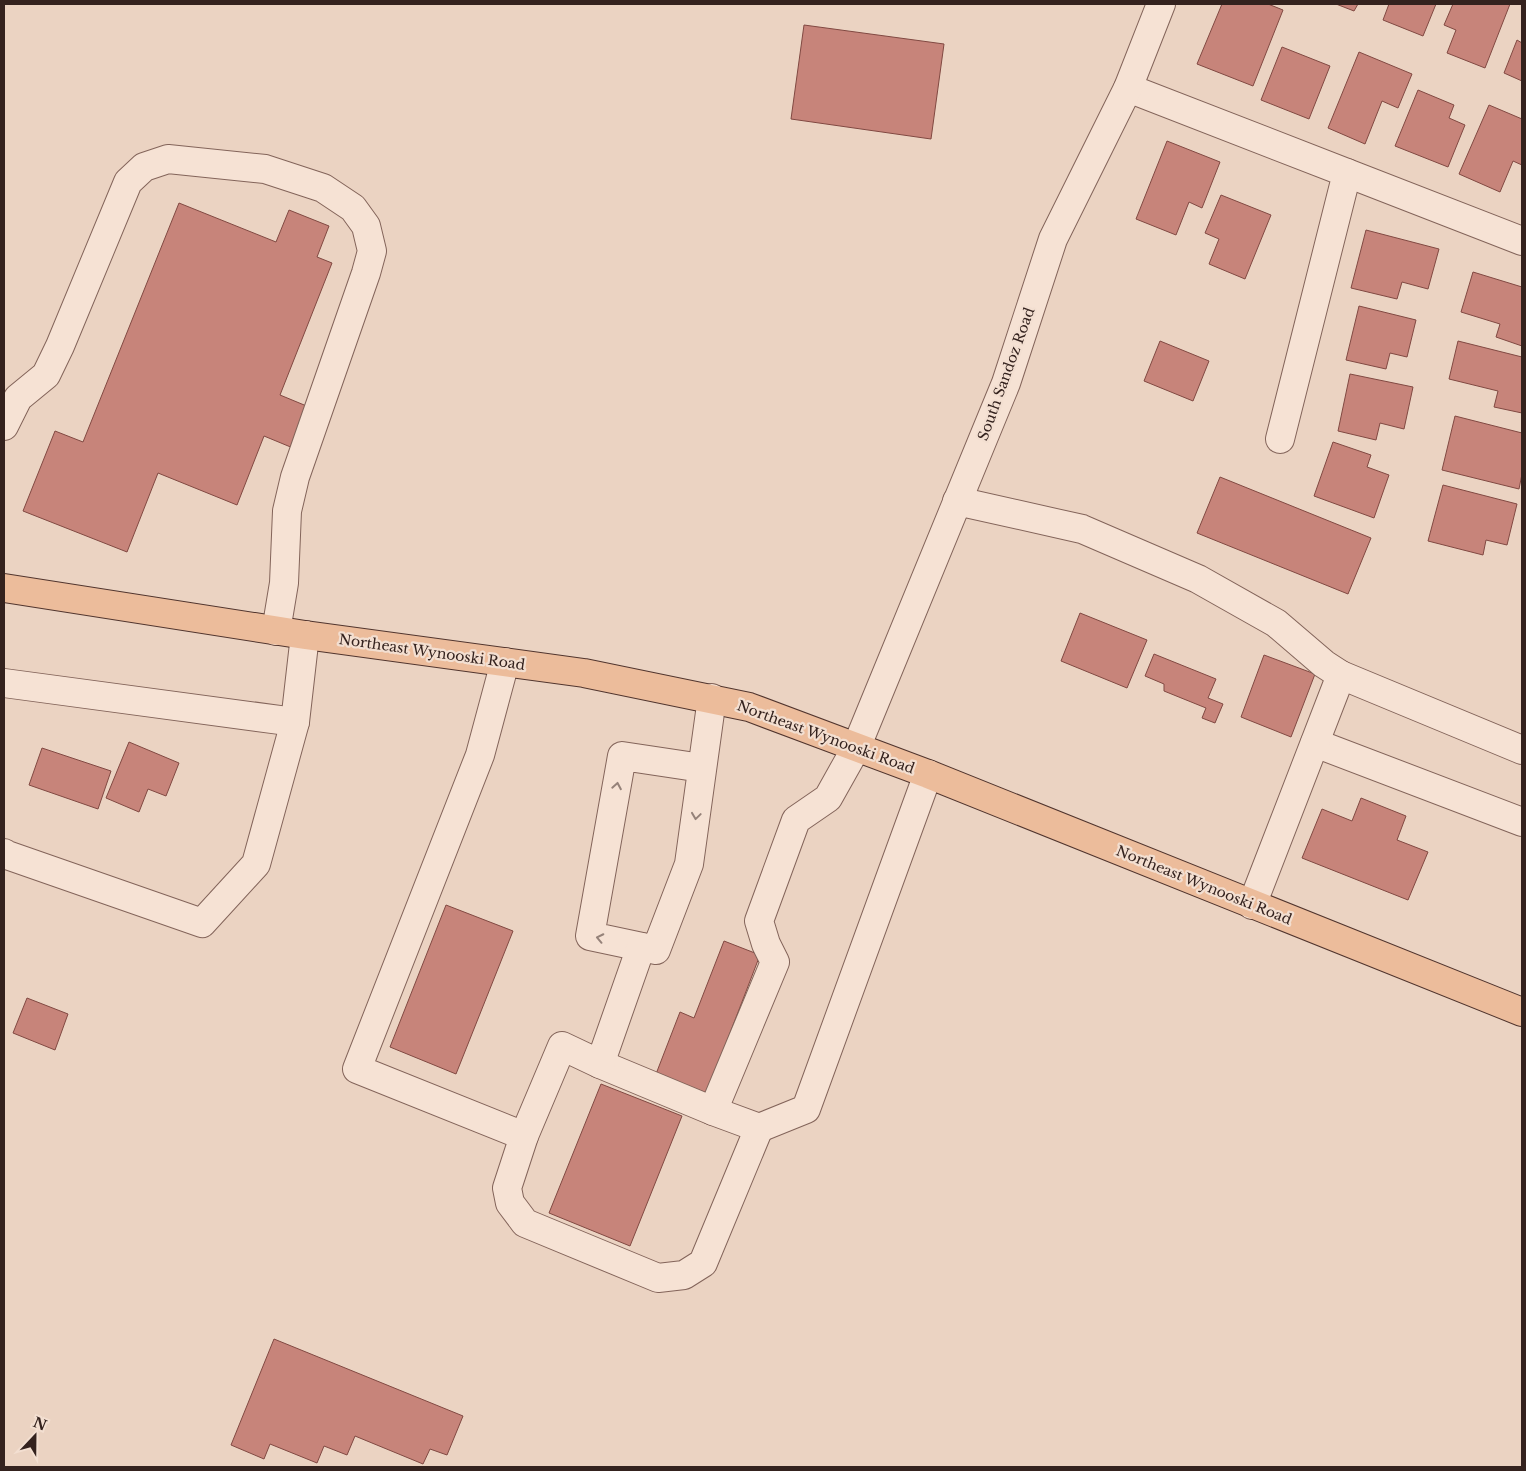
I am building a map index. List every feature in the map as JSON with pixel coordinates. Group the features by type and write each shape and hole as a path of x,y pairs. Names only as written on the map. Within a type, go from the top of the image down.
{"main road":[{"name":"Northeast Wynooski Road","path":"4,588 276,631 584,673 750,707 928,774 1522,1012"}],"street":[{"name":"South Sandoz Road","path":"713,1111 775,962 766,944 760,921 796,820 828,798 856,748 1006,383 1053,239 1128,88 1161,4"},
{"path":"1128,88 1522,241"},
{"path":"4,426 18,398 46,375 60,346 128,182 144,167 168,159 265,169 324,188 353,208 366,226 372,251 295,477 287,511 284,582 276,631"},
{"path":"1280,439 1346,173"},
{"path":"957,500 1082,529 1198,579 1276,623 1324,664 1341,675 1522,750"},
{"path":"4,852 7,856 202,923 256,864 294,722 306,635"},
{"path":"506,662 480,755 357,1069 524,1136"},
{"path":"1252,905 1341,675"},
{"path":"4,683 294,722"},
{"path":"702,768 622,756 590,936 656,950 689,864 712,698"},
{"path":"1315,743 1522,822"},
{"path":"760,1128 703,1263 684,1275 658,1278 525,1223 510,1202 507,1188 524,1136 562,1046 600,1064 713,1111 760,1128 806,1109 928,774"},
{"path":"600,1064 641,947"}],"building":[{"path":"1222,4 1268,4 1283,10 1253,86 1197,64"},
{"path":"1336,4 1358,4 1354,11"},
{"path":"1389,4 1436,4 1423,36 1383,20"},
{"path":"1453,4 1510,4 1485,68 1447,53 1456,30 1444,25"},
{"path":"804,25 944,44 931,139 791,119"},
{"path":"1517,40 1522,43 1522,81 1504,73"},
{"path":"1282,47 1330,66 1309,119 1261,100"},
{"path":"1359,52 1412,74 1398,108 1382,101 1365,144 1328,128"},
{"path":"1418,90 1454,105 1449,118 1465,125 1448,167 1395,146"},
{"path":"1489,105 1522,119 1522,165 1513,161 1500,192 1459,174"},
{"path":"1167,141 1220,162 1202,208 1189,202 1176,235 1136,219"},
{"path":"1221,195 1271,215 1245,279 1209,264 1219,239 1205,233"},
{"path":"179,203 276,242 289,210 329,226 317,257 332,263 280,395 309,407 293,448 264,436 237,505 158,473 127,552 23,511 55,431 83,442"},
{"path":"1366,230 1439,249 1428,289 1402,282 1397,299 1351,288"},
{"path":"1473,272 1522,287 1522,346 1496,337 1500,324 1461,312"},
{"path":"1359,306 1416,320 1407,357 1390,353 1386,369 1346,360"},
{"path":"1160,341 1209,361 1193,401 1144,381"},
{"path":"1458,341 1522,357 1522,413 1494,407 1498,391 1449,379"},
{"path":"1350,374 1413,387 1404,429 1380,423 1376,440 1338,431"},
{"path":"1455,416 1522,433 1522,474 1519,489 1442,470"},
{"path":"1333,442 1371,455 1367,467 1389,475 1374,518 1314,496"},
{"path":"1220,477 1371,538 1348,594 1197,533"},
{"path":"1443,485 1517,504 1507,545 1486,540 1483,555 1428,541"},
{"path":"1080,613 1147,640 1127,688 1061,661"},
{"path":"1154,654 1216,679 1208,698 1223,704 1215,723 1202,718 1206,708 1164,691 1164,684 1145,676"},
{"path":"1264,655 1315,674 1291,737 1241,717"},
{"path":"129,742 179,763 166,796 148,789 139,812 106,798"},
{"path":"42,748 111,771 98,809 29,785"},
{"path":"1361,798 1406,816 1397,840 1428,852 1408,900 1302,858 1322,809 1352,821"},
{"path":"446,905 513,931 456,1074 390,1047"},
{"path":"724,941 760,955 707,1093 656,1074 680,1012 694,1018"},
{"path":"27,998 68,1014 55,1050 13,1033"},
{"path":"601,1084 682,1116 630,1246 549,1213"},
{"path":"274,1339 463,1416 447,1455 430,1449 423,1464 355,1436 347,1455 324,1446 317,1463 270,1444 264,1459 231,1445"}]}
